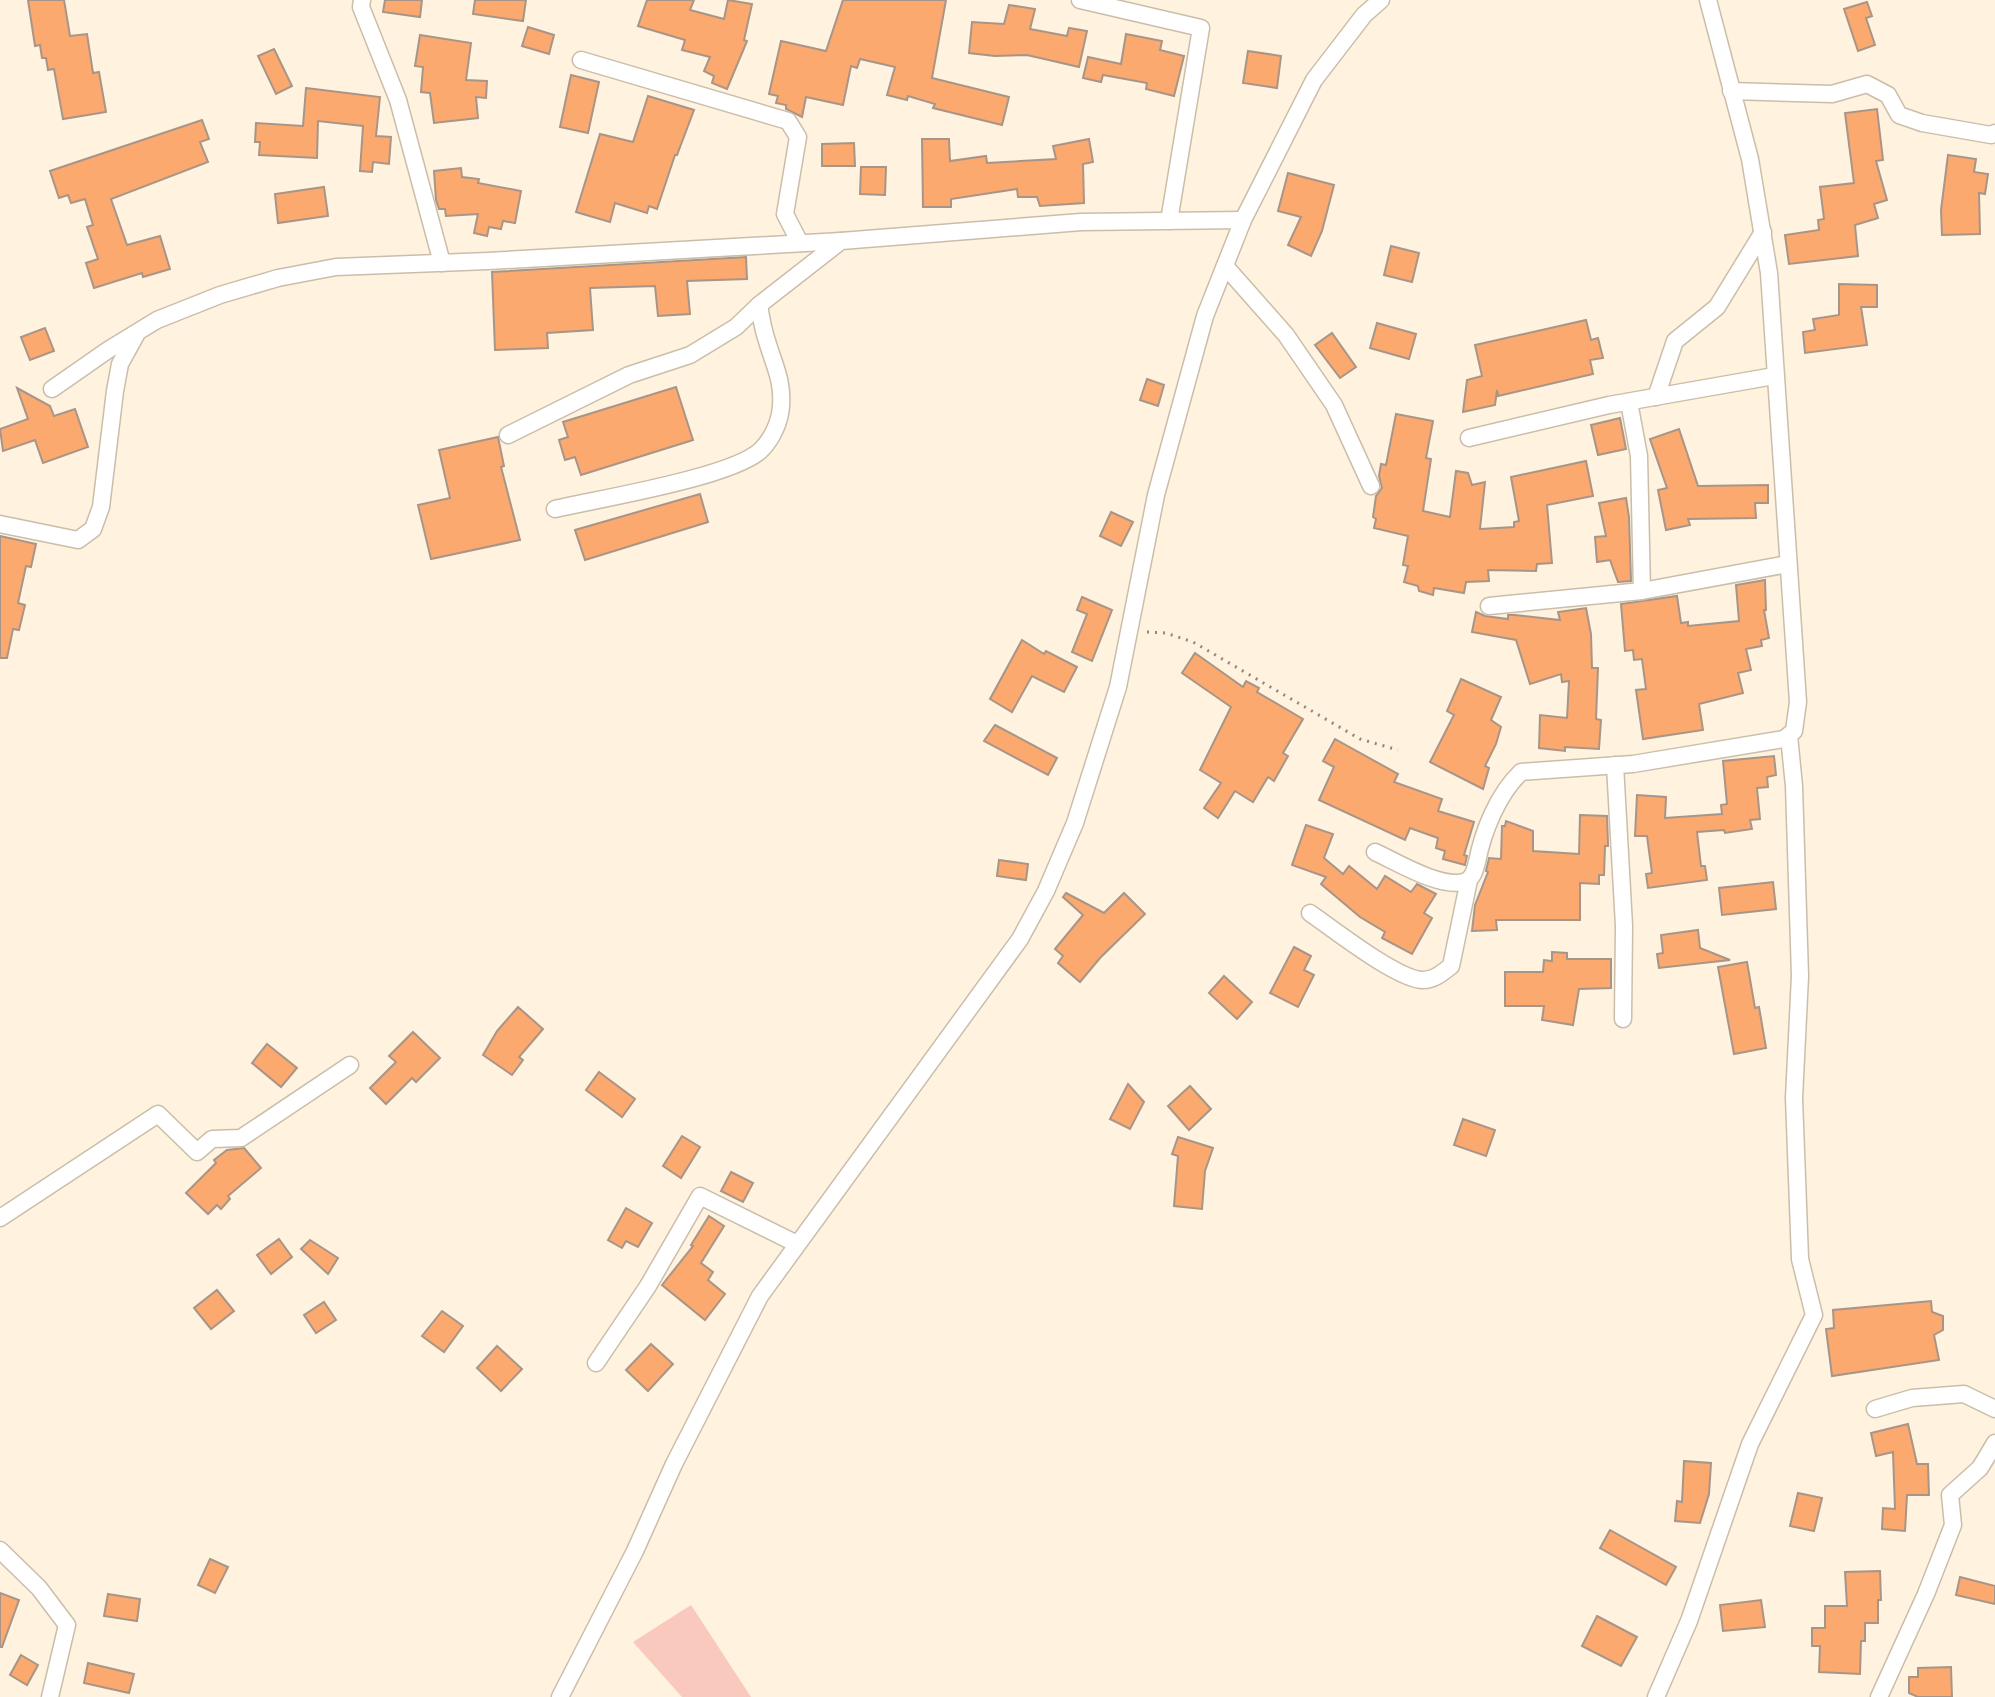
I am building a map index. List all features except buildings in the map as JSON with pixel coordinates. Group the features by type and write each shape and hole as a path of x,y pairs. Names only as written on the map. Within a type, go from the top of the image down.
{"street":[{"path":"362,0 361,7 398,100 442,263"},
{"path":"1080,0 1201,28 1169,221"},
{"path":"560,1697 760,1296 1020,939 1046,891 1075,823 1118,687 1156,495 1205,316 1243,220 1314,80 1364,15 1381,0"},
{"path":"1310,913 1396,971 1421,980 1438,977 1451,966 1469,880 1475,871 1484,833 1521,772 1615,765 1784,739 1797,721 1769,273 1750,159 1708,0"},
{"path":"581,60 788,121 798,137 785,214 800,243"},
{"path":"1731,91 1832,94 1867,84 1888,95 1899,115 1937,126 1991,135 1995,133"},
{"path":"52,389 157,320 278,278 336,267 841,241 1081,222 1243,220"},
{"path":"1656,397 1675,341 1717,307 1763,232"},
{"path":"508,435 629,375 690,355 736,327 759,305 841,241"},
{"path":"1225,266 1286,335 1326,394 1371,486"},
{"path":"555,509 699,476 760,451 775,432 781,409 780,375 766,339 759,305"},
{"path":"0,524 78,540 93,529 101,507 120,364 137,334"},
{"path":"1469,438 1629,402 1774,376"},
{"path":"1629,402 1639,456 1642,591"},
{"path":"1489,606 1642,591 1788,564"},
{"path":"1656,1697 1689,1621 1750,1444 1814,1315 1800,1259 1794,1098 1800,976 1794,786 1789,736"},
{"path":"1615,765 1624,926 1623,1019"},
{"path":"1375,852 1431,878 1462,883 1469,880"},
{"path":"0,1218 158,1114 197,1152 212,1139 241,1138 350,1065"},
{"path":"596,1363 648,1286 700,1196 797,1244"},
{"path":"1875,1409 1912,1398 1964,1394 1995,1409"},
{"path":"1879,1697 1926,1594 1953,1525 1950,1495 1980,1468 1995,1443"},
{"path":"0,1550 39,1588 67,1625 50,1697"}],"path":[{"path":"1127,631 1166,633 1193,642 1360,739 1398,750"}],"shaded area":[{"path":"691,1605 751,1697 682,1697 633,1642"}]}
